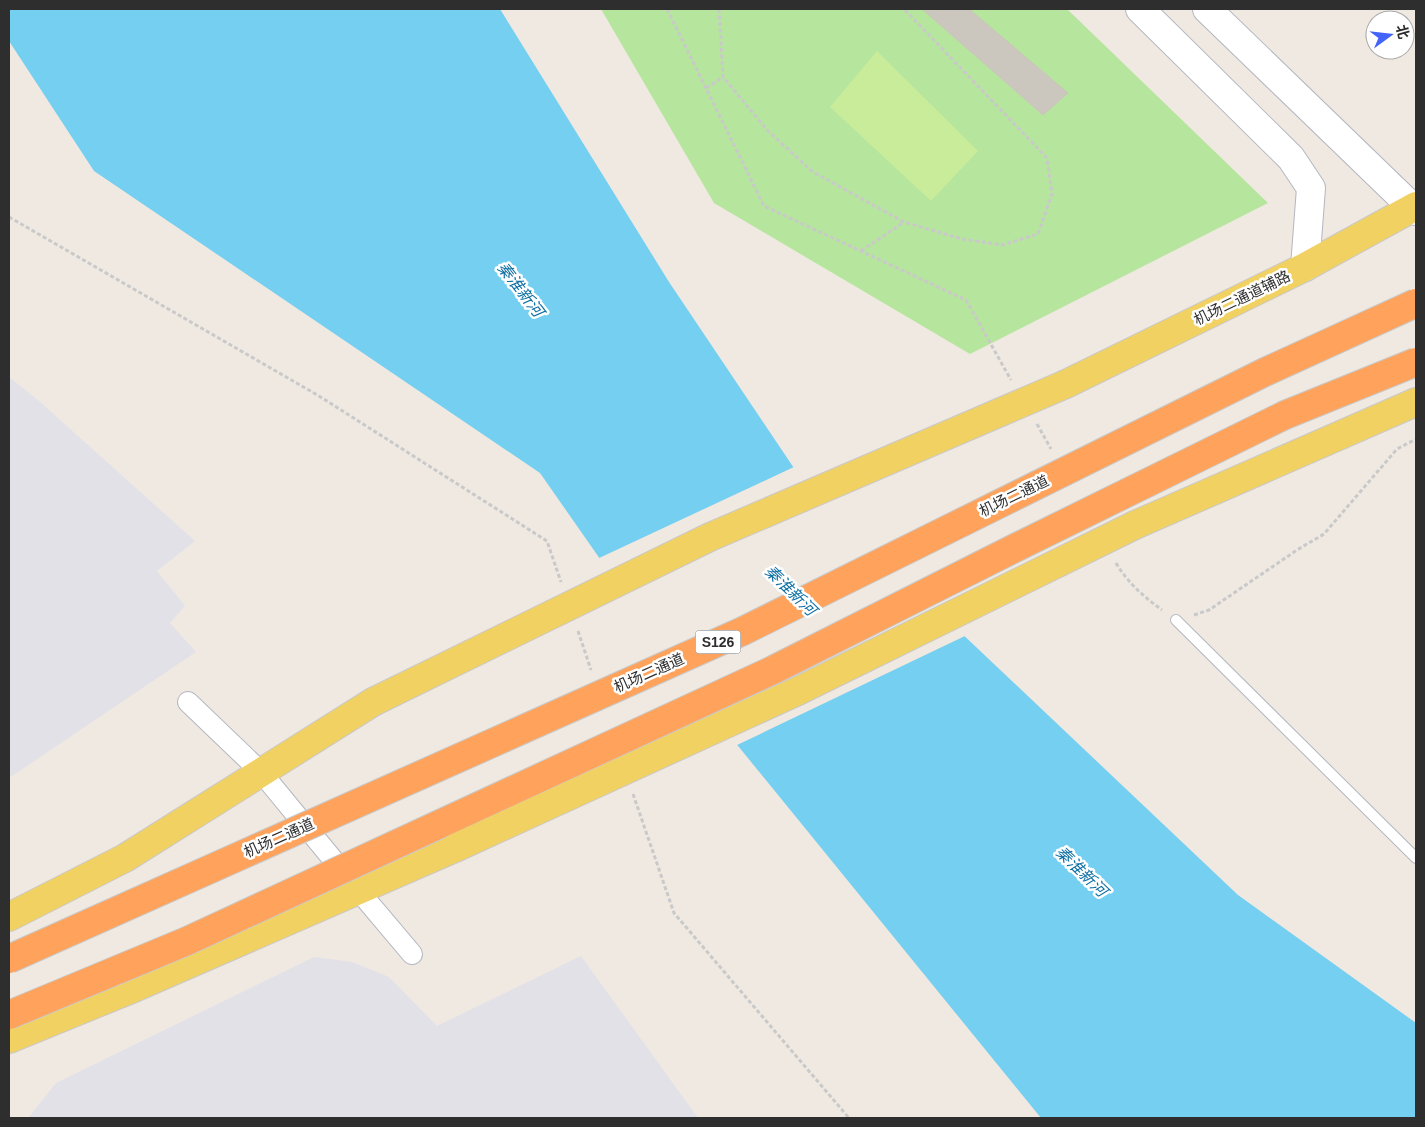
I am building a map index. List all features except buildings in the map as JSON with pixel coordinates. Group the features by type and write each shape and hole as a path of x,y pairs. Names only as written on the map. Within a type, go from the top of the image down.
{"highway":[{"name":"机场二通道","path":"9,959 743,631 1256,377 1416,303"},
{"path":"9,1015 187,941 755,678 1285,415 1416,362"}],"main road":[{"name":"机场二通道辅路","path":"9,917 125,858 373,702 710,537 1066,384 1305,267 1415,208"},
{"path":"9,1039 134,988 455,848 800,690 1135,525 1416,402"}],"street":[{"path":"1140,9 1291,158 1311,188 1305,267"},
{"path":"1207,9 1415,208"},
{"path":"188,702 261,772 412,954"}],"lane":[{"path":"1176,620 1416,858"}],"path":[{"path":"719,9 724,78 768,131 813,172 904,222 962,239 1002,245 1038,234 1052,194 1047,158 904,9"},
{"path":"706,88 724,78"},
{"path":"9,217 319,396 547,541 563,588"},
{"path":"860,251 904,222"},
{"path":"576,625 591,672"},
{"path":"633,792 674,913 849,1118"}],"shaded area":[{"path":"9,377 39,401 195,541 157,571 185,606 170,623 196,652 9,778"},
{"path":"581,956 698,1118 28,1118 56,1083 314,957 352,962 389,977 437,1026"}],"green space":[{"path":"601,9 1067,9 1268,203 970,354 714,203"},
{"path":"877,51 978,151 931,201 830,107"}],"water":[{"name":"秦淮新河","path":"9,9 500,9 669,282 806,486 1238,895 1416,1023 1416,1118 1041,1118 686,682 540,473 94,171 9,41"}],"pier":[{"path":"796,466 808,485 967,635 735,746 684,684 597,559"}]}
